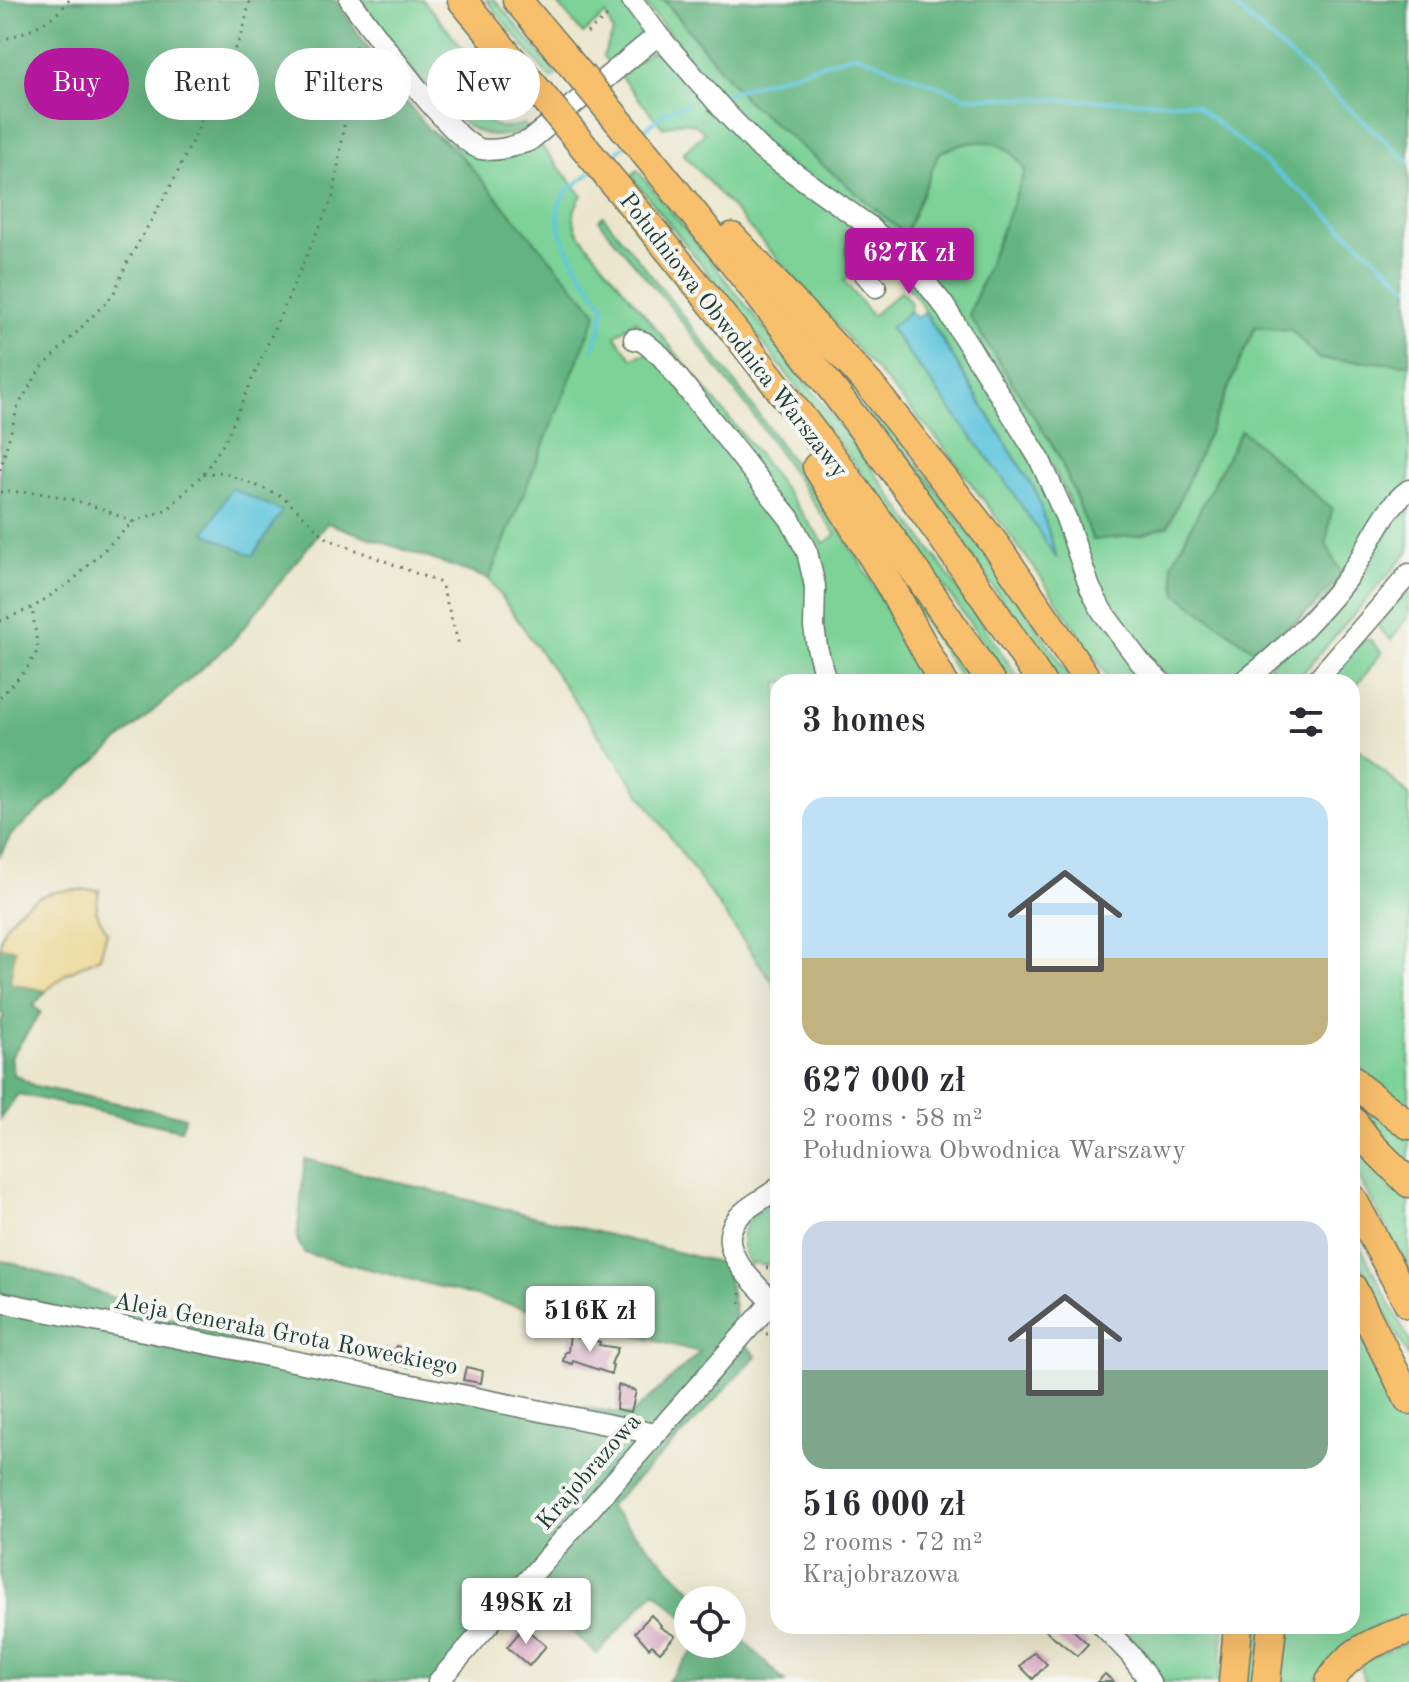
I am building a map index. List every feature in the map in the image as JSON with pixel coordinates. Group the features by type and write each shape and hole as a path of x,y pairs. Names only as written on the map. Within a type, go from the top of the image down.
{"highway":[{"name":"Południowa Obwodnica Warszawy","path":"462,0 698,286 848,480 985,674"},
{"name":"Południowa Obwodnica Warszawy","path":"517,0 640,147 874,443 1035,674"},
{"path":"660,172 745,249 869,384 997,547 1084,674"},
{"path":"698,286 842,506 939,674"},
{"path":"1360,1088 1409,1125"},
{"path":"1360,1131 1409,1183"},
{"path":"1360,1213 1409,1304"},
{"path":"1360,1303 1409,1400"},
{"path":"1330,1682 1342,1665 1359,1650 1385,1637 1409,1630"},
{"path":"1233,1682 1237,1634"},
{"path":"1266,1682 1271,1634"}],"street":[{"path":"350,0 415,85 461,138 479,149 505,149 529,141 658,35"},
{"path":"632,0 658,35 762,150 869,226 914,268 943,304 1039,458 1102,611 1153,674"},
{"path":"869,226 853,250 853,259 876,287"},
{"path":"634,339 644,342 661,356 790,519 807,552 815,586 814,627 824,674"},
{"path":"1251,674 1282,647 1346,580 1394,503 1409,490"},
{"path":"1322,674 1409,574"},
{"path":"770,1194 738,1219 731,1242 732,1253 739,1266 770,1296"},
{"name":"Aleja Generała Grota Roweckiego","path":"0,1302 655,1434"},
{"name":"Krajobrazowa","path":"438,1682 655,1434 770,1309"},
{"path":"1111,1634 1150,1682"}],"path":[{"path":"0,41 37,27 69,0"},
{"path":"0,470 18,406 39,371 113,295 127,263 174,180 243,31 250,0"},
{"path":"587,33 607,16"},
{"path":"0,621 32,608 72,581 133,522 168,509 203,474 224,443 334,194 341,161 351,70 357,40 366,21"},
{"path":"203,474 222,472 282,496 328,539 441,583 460,648"},
{"path":"0,492 35,491 99,507 133,522"},
{"path":"0,697 26,670 38,650 32,608"},
{"path":"739,1289 743,1320"}],"green space":[{"path":"0,0 336,0 368,48 275,48 275,120 411,120 411,108 429,130 462,157 597,313 489,579 327,523 232,642 12,834 0,855"},
{"path":"360,0 423,0 463,48 427,48 427,88 411,69 411,48 395,48"},
{"path":"486,0 495,0 535,48 525,48"},
{"path":"555,0 621,0 640,24 644,37 611,66 603,56 613,33 606,14 583,34"},
{"path":"642,0 664,0 746,100 905,234 939,153 964,144 987,142 1008,150 1017,159 1025,171 969,315 1058,454 1093,540 1168,526 1255,327 1291,330 1319,359 1409,364 1409,481 1342,575 1326,544 1311,609 1242,674 1165,674 1146,655 1105,597 1094,576 1065,491 1034,434 949,303 750,132"},
{"path":"664,0 1409,0 1409,364 1319,359 1291,330 1255,327 1168,526 1141,535 1093,540 1058,454 969,315 1025,171 1017,159 1008,150 988,142 964,144 939,153 905,234 746,100"},
{"path":"650,52 668,54 854,226 855,272 844,281 872,316 901,291 911,303 910,311 890,329 1005,481 1056,555 1036,492 917,298 878,251 863,264 867,241 873,240 922,289 1016,433 1145,674 1106,674 1041,577 940,442 683,153 705,133 696,125 686,122 663,128 620,76"},
{"path":"540,54 557,74 551,79 540,66"},
{"path":"460,120 486,120 508,127 524,124 528,129 507,135 491,135 469,127"},
{"path":"429,130 458,148 476,154 538,142 582,195 574,214 579,234 759,455 824,543 836,535 751,412 674,311 604,227 599,220 603,216 702,340 796,467 855,554 923,674 828,674 817,573 723,430 636,320 615,336 632,358 647,353 658,358 803,552 820,674 770,674 770,979 489,579 597,313"},
{"path":"637,170 836,421 931,550 1016,674 1005,674 826,425 631,176"},
{"path":"809,335 866,396 1011,589 1069,674 1053,674 925,489"},
{"path":"1241,430 1332,509 1326,544 1342,575 1311,609 1255,651 1177,594 1172,564"},
{"path":"1409,500 1409,551 1302,674 1262,674"},
{"path":"905,585 966,674 958,674 902,587"},
{"path":"1409,589 1409,615 1391,640 1377,626"},
{"path":"1364,640 1370,640 1382,652 1360,681 1360,674 1334,674"},
{"path":"1360,750 1409,795 1409,1111 1360,1068"},
{"path":"0,947 15,949 10,983 46,991 33,1006 41,1012 11,1057 14,1074 35,1086 185,1117 181,1130 18,1094 0,1119 0,1021 4,1016 0,1012"},
{"path":"1366,1104 1409,1137 1409,1165 1362,1109"},
{"path":"1360,1143 1409,1198 1409,1270 1360,1180"},
{"path":"305,1159 725,1264 734,1307 735,1332 756,1356 683,1434 608,1507 688,1586 674,1586 674,1608 655,1591 597,1654 521,1587 438,1682 0,1682 0,1261 14,1263 289,1359 631,1415 700,1352 304,1253 297,1239"},
{"path":"770,1202 770,1264 755,1262 750,1266 742,1242 746,1225"},
{"path":"1360,1246 1409,1340 1409,1358 1360,1263"},
{"path":"1360,1330 1409,1431 1409,1617 1381,1624 1355,1639 1332,1658 1315,1682 1280,1682 1284,1634 1360,1634"},
{"path":"1127,1634 1223,1634 1219,1682 1162,1682 1152,1664"},
{"path":"1247,1634 1261,1634 1257,1682 1243,1682"},
{"path":"1409,1641 1409,1682 1365,1682 1361,1671 1363,1661"},
{"path":"746,1643 785,1682 667,1682 688,1658 746,1658"}],"sand":[{"path":"99,890 96,912 107,932 100,957 67,973 46,991 10,983 15,949 0,947 1,937 18,911 36,899 55,892"}],"water":[{"path":"910,311 916,318 925,313 1036,492 1057,559 1005,481 890,328"},
{"path":"231,488 282,511 253,556 205,533"}],"building":[{"path":"570,1334 587,1342 588,1338 600,1342 599,1345 618,1348 611,1364 611,1374 573,1361 572,1364 563,1361 565,1352 568,1352"},
{"path":"396,1346 401,1347 400,1351 412,1353 409,1367 381,1361 384,1348 395,1350"},
{"path":"466,1367 483,1371 481,1383 463,1380"},
{"path":"618,1385 636,1391 631,1412 616,1409"},
{"path":"651,1615 660,1627 674,1637 660,1652 652,1645 649,1648 635,1632"},
{"path":"524,1627 546,1646 529,1666 507,1647"},
{"path":"1050,1634 1077,1634 1088,1644 1077,1656"},
{"path":"1034,1652 1047,1664 1033,1679 1020,1666"},
{"path":"1105,1674 1114,1682 1097,1682"}],"waterway":[{"path":"1228,0 1409,162"},
{"path":"724,94 856,54 966,97 1193,103 1409,287"},
{"path":"640,133 666,112 687,104"},
{"path":"606,160 624,146"},
{"path":"590,173 565,194 559,204 558,222 567,247 604,306 601,328 593,348"}]}
